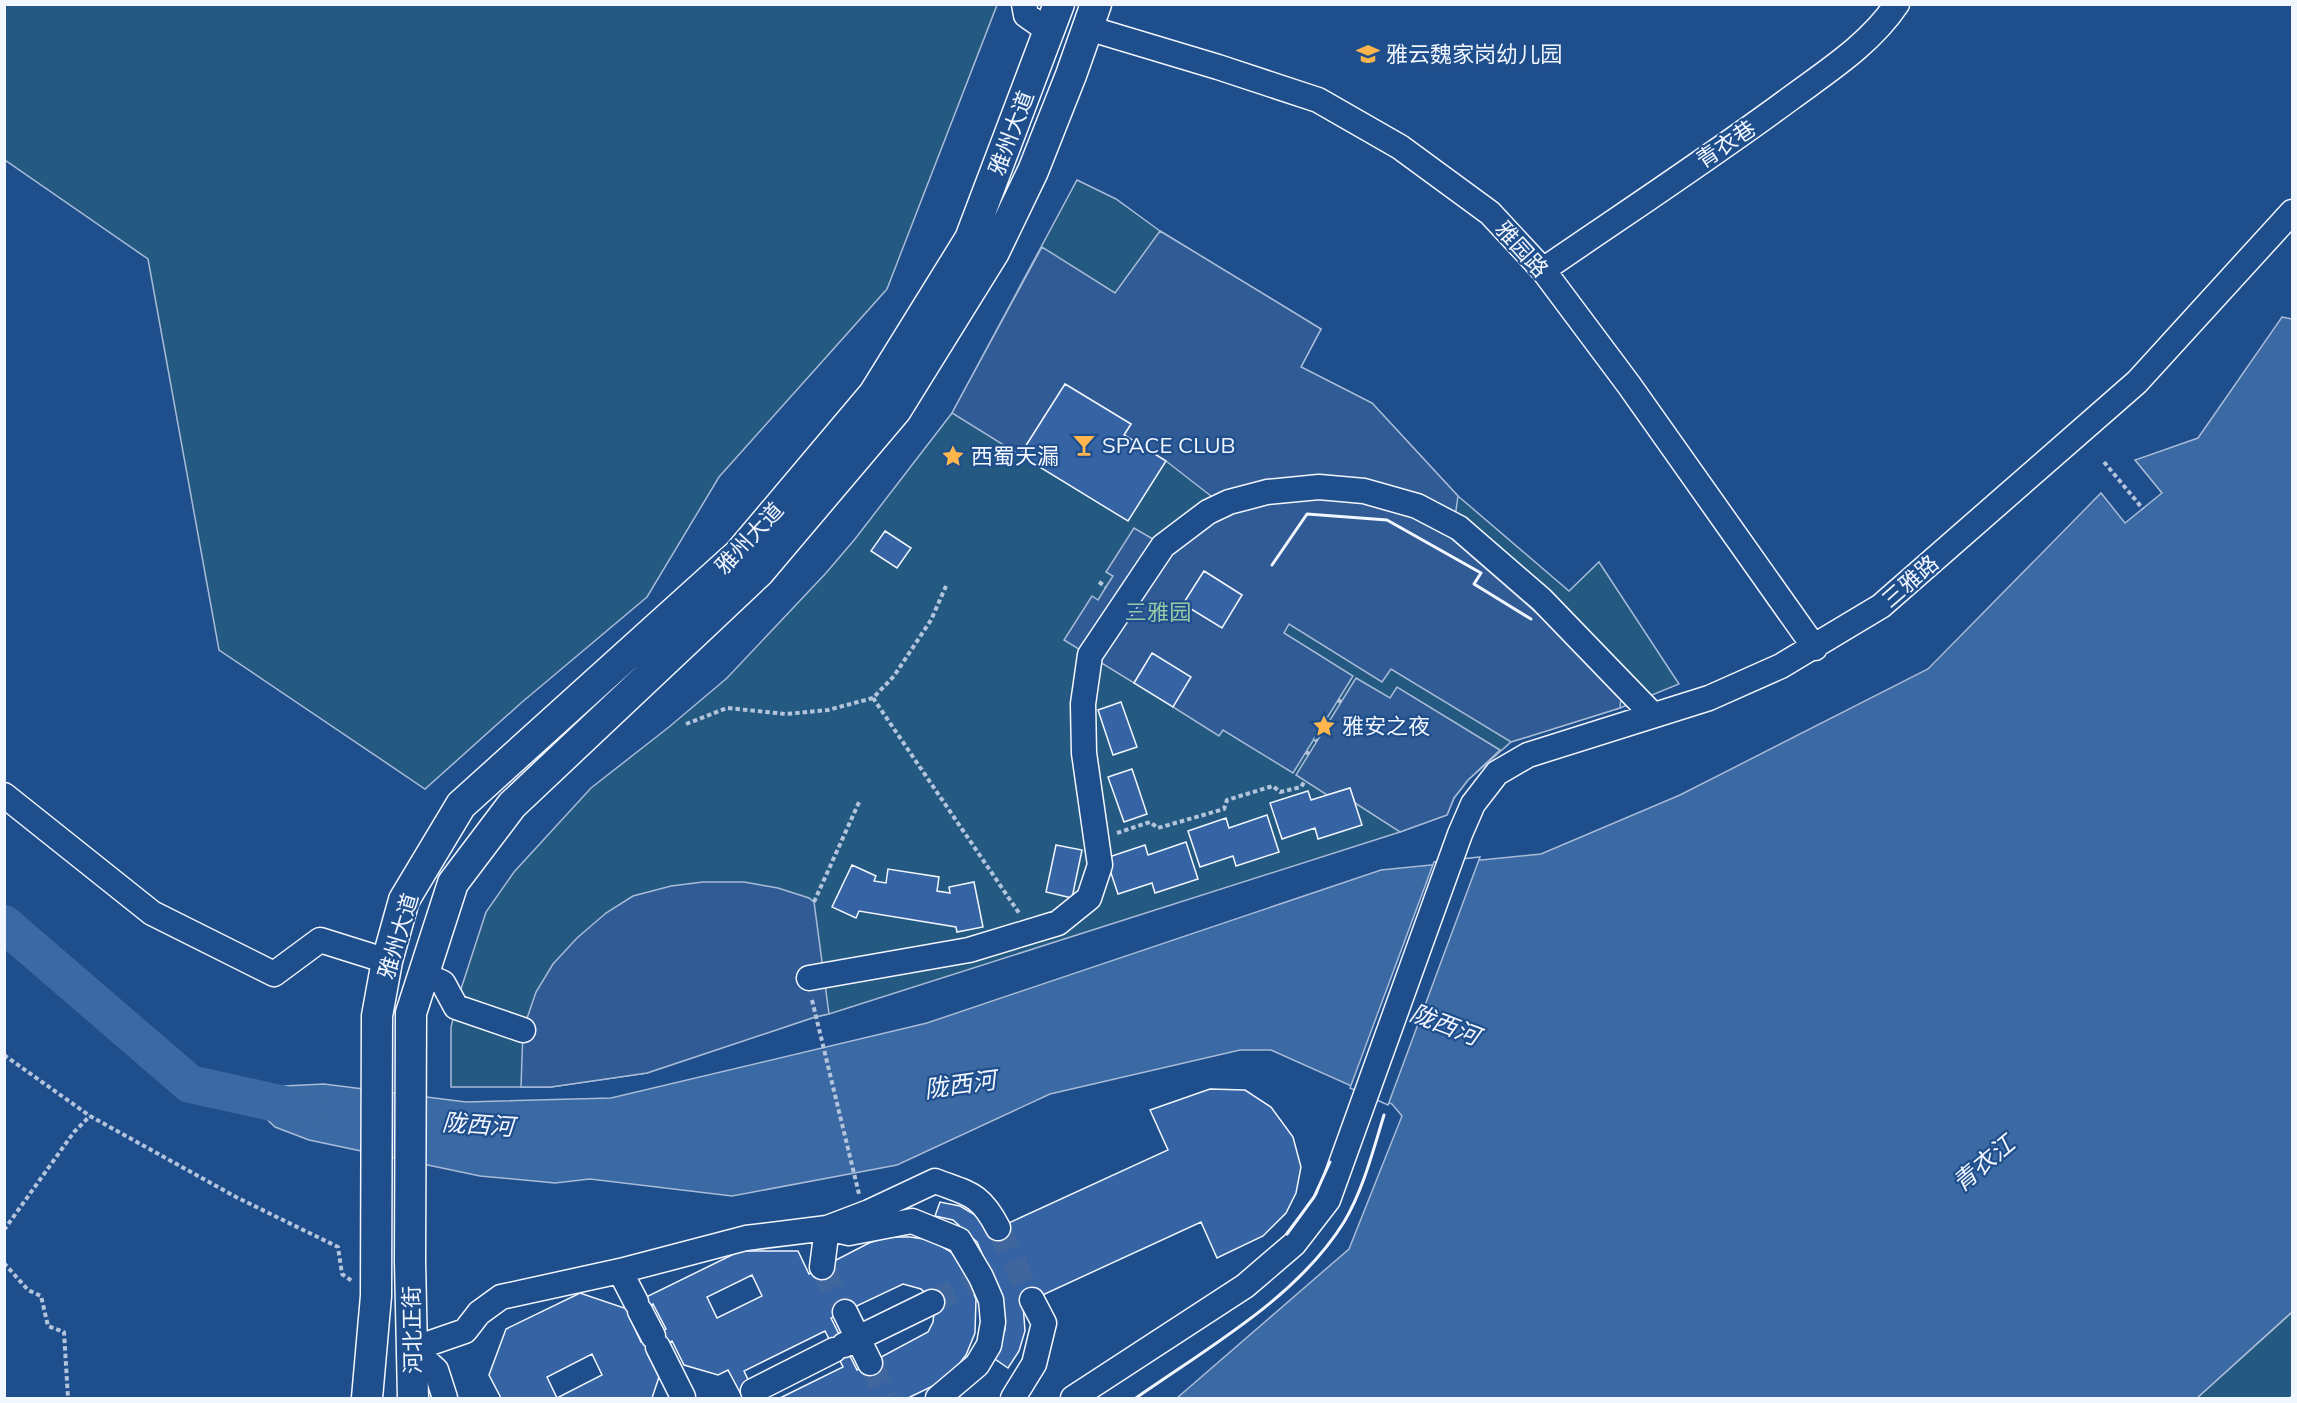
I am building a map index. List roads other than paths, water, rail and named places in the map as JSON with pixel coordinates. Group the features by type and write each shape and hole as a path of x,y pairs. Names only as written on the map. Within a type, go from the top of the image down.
{"main road":[{"name":"雅州大道","path":"410,1261 411,1013 453,883 512,804 759,572 896,410 994,252 1033,171 1092,16"},
{"name":"雅州大道","path":"375,1262 377,1016 387,961 404,900 461,805 739,554 874,394 970,239 1054,18"},
{"name":"河北正街","path":"410,1261 413,1398"},
{"name":"河北正街","path":"367,1398 376,1296 375,1262"}],"street":[{"path":"1024,4 1026,15 1054,18"},
{"name":"青衣巷","path":"1543,270 1767,116 1856,50 1889,17 1897,4"},
{"name":"雅园路","path":"1092,16 1218,67 1318,100 1400,147 1490,213 1543,270 1629,385 1815,648"},
{"name":"三雅路","path":"1073,1398 1245,1286 1294,1244 1328,1200 1460,834 1473,804 1497,774 1528,755 1709,698 1815,648 1881,606 2137,382 2292,212"},
{"path":"809,978 969,950 1058,923 1089,898 1100,866 1084,753 1083,704 1090,655 1162,546 1208,512 1229,502 1267,492 1319,487 1364,491 1417,506 1460,528 1541,599 1653,715"},
{"path":"4,795 153,913 274,974 320,940 387,961"},
{"path":"423,974 443,983 456,1008 523,1030"},
{"path":"445,1398 436,1370 413,1349 465,1331 479,1313 501,1298 620,1271 746,1238 827,1228 869,1212 935,1181 978,1197 998,1228"},
{"path":"827,1228 849,1233 912,1221 959,1240 976,1280 991,1300 993,1322 989,1345 977,1365 938,1398"},
{"path":"822,1267 827,1228"},
{"path":"620,1271 685,1398"},
{"path":"1013,1398 1034,1364 1044,1323 1032,1300"},
{"path":"744,1395 932,1302"},
{"path":"845,1312 846,1345"},
{"path":"846,1345 870,1363"}],"water":[{"name":"青衣江","path":"2282,317 2292,319 2292,1312 2197,1398 1177,1398 1349,1249 1402,1116 1392,1104 1271,1050 1240,1050 1050,1094 897,1165 732,1196 590,1179 555,1183 480,1176 309,1140 275,1127 248,1101 284,1086 324,1084 466,1102 611,1098 927,1023 1381,870 1541,854 1680,795 1928,669 2101,493 2125,523 2162,493 2135,460 2198,438"}],"waterway":[{"name":"陇西河","path":"4,924 190,1084 303,1109"}],"tunnel":[{"path":"998,1228 1032,1300"},
{"path":"822,1267 845,1312"},
{"path":"932,1302 970,1283"},
{"path":"870,1363 888,1398"}],"place":[{"name":"雅云魏家岗幼儿园","path":"1368,54"},
{"name":"SPACE CLUB","path":"1084,445"},
{"name":"西蜀天漏","path":"953,456"},
{"name":"雅安之夜","path":"1324,726"}],"park label":[{"name":"三雅园","path":"1158,612"}]}
